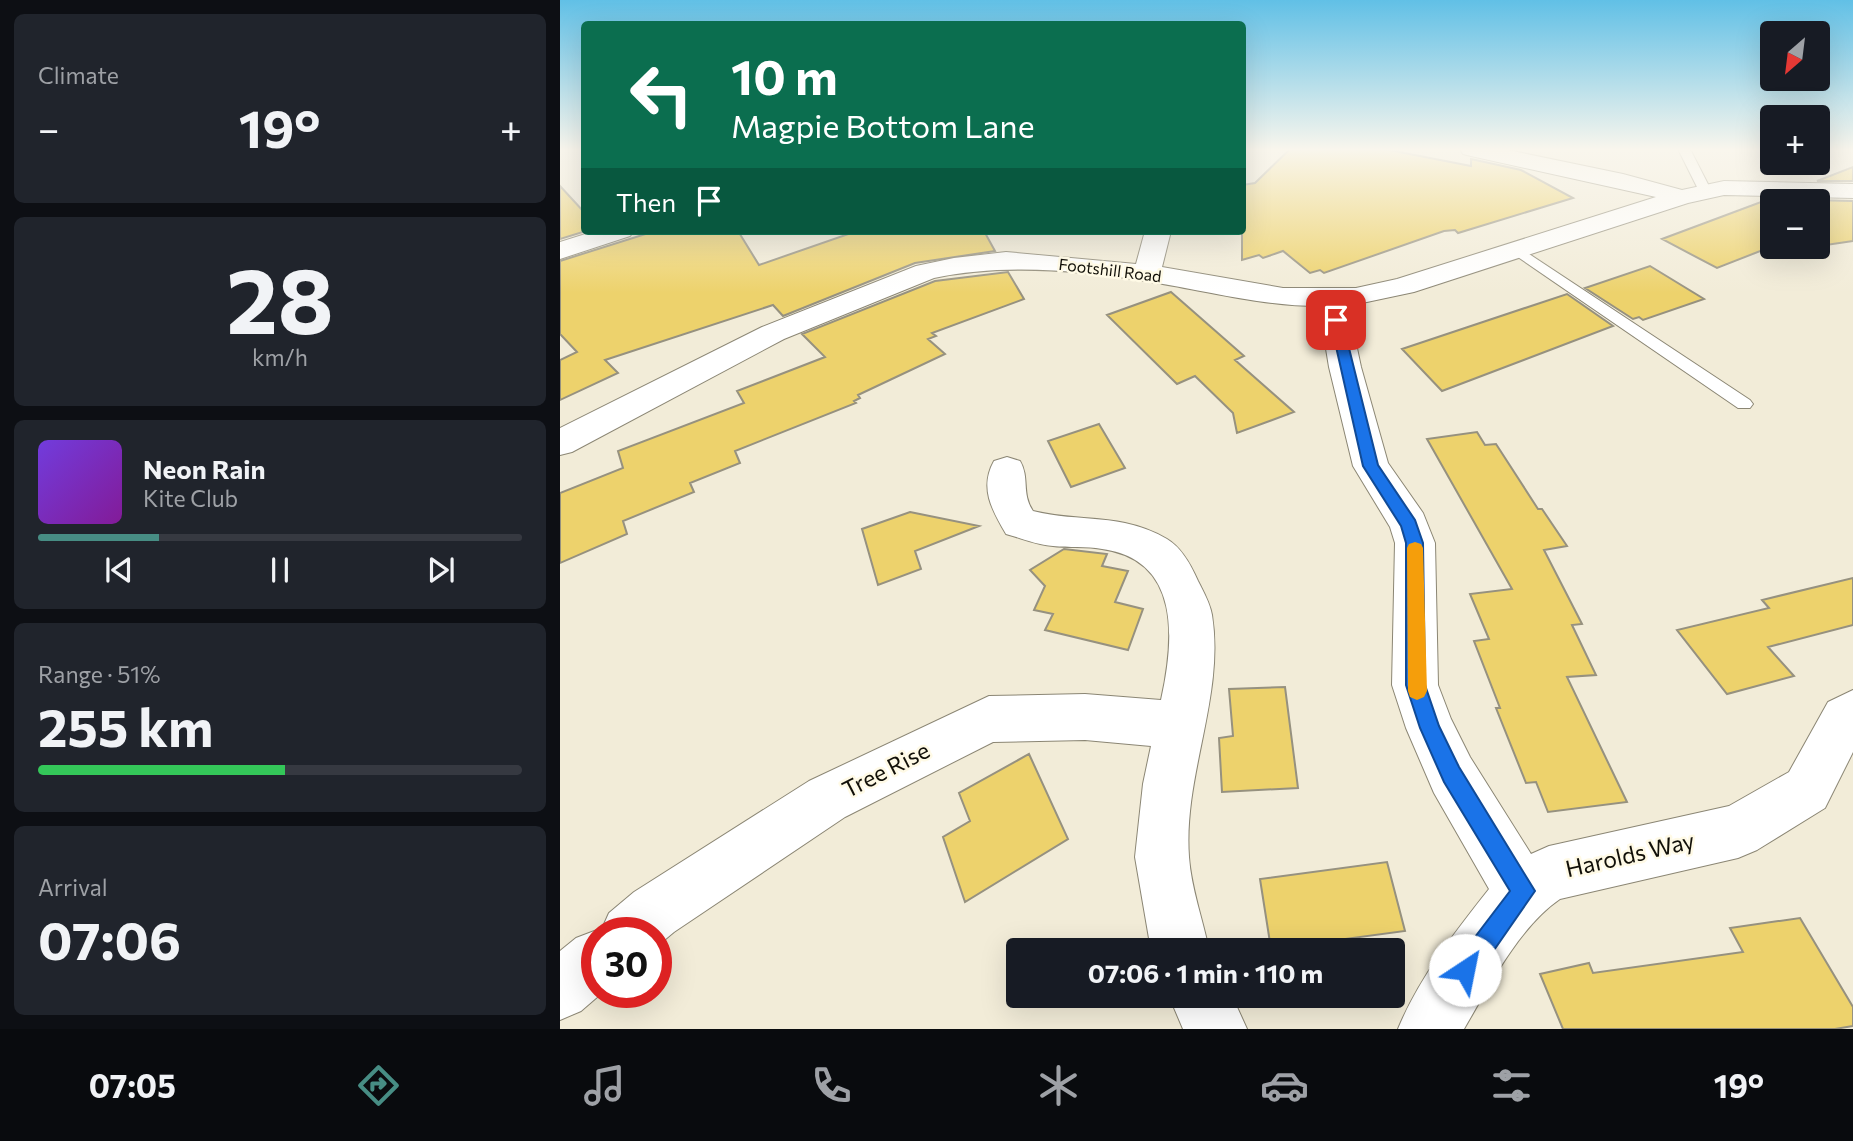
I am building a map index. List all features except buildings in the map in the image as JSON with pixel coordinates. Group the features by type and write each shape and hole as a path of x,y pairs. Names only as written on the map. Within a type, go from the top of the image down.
{"street":[{"name":"Footshill Road","path":"560,443 773,333 926,272 977,262 1006,260 1147,273 1283,297 1356,297 1404,286 1687,197"},
{"path":"560,251 609,235"},
{"path":"1147,273 1157,235"},
{"path":"1332,297 1345,367 1371,466 1409,524 1415,543 1415,685 1430,728 1452,775 1477,820 1523,891"},
{"path":"1007,470 1006,501 1020,523 1050,531 1101,533 1132,540 1154,552 1174,572 1190,612 1193,656 1168,784 1163,857 1178,938"},
{"name":"Harolds Way","path":"1429,1029 1477,950 1523,891 1549,874 1738,831 1807,790 1845,718 1853,713"},
{"name":"Tree Rise","path":"648,917 827,800 989,719 1085,717 1179,725"},
{"path":"560,990 581,972"},
{"path":"1205,1008 1216,1029"}],"lane":[{"path":"1517,250 1744,404"}],"slow traffic":[{"path":"1415,548 1417,691"}],"route":[{"path":"1336,320 1345,367 1371,466 1409,524 1415,543 1415,685 1430,728 1452,775 1477,820 1523,891 1477,950 1465,970"}]}
